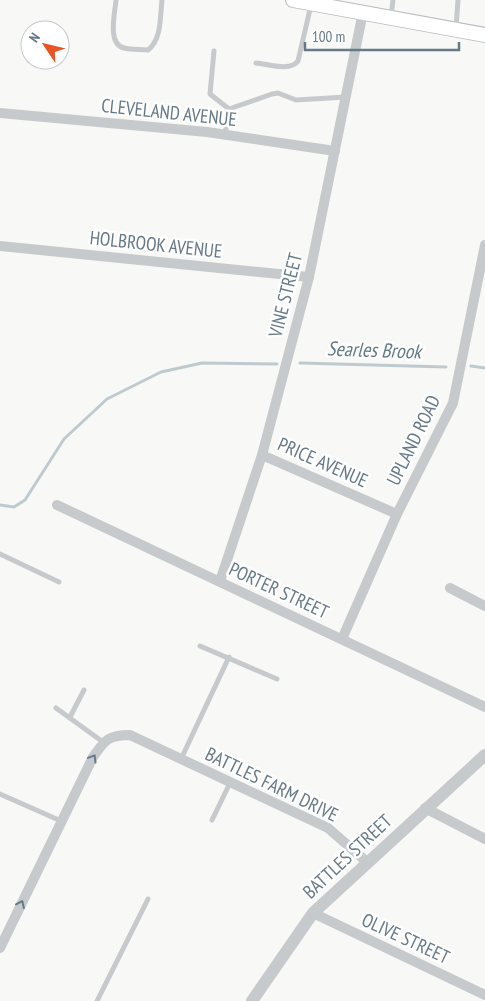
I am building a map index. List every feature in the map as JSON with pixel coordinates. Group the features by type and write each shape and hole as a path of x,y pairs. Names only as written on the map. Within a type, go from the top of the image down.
{"main road":[{"path":"294,0 456,28 485,35"}],"street":[{"name":"VINE STREET","path":"220,581 262,455 309,277 363,12"},
{"name":"CLEVELAND AVENUE","path":"0,113 225,135 335,151"},
{"name":"UPLAND ROAD","path":"342,639 397,514 453,403 485,245"},
{"name":"HOLBROOK AVENUE","path":"0,246 309,277"},
{"name":"PRICE AVENUE","path":"262,455 397,514"},
{"name":"PORTER STREET","path":"57,505 485,707"},
{"path":"450,588 485,606"},
{"name":"BATTLES FARM DRIVE","path":"103,742 114,735 130,735 328,828 368,863"},
{"path":"0,948 3,935 93,757 103,742"},
{"name":"BATTLES STREET","path":"252,1001 313,913 425,808 485,755"},
{"path":"425,808 485,839"},
{"name":"OLIVE STREET","path":"313,913 485,995"}],"lane":[{"path":"116,0 114,39 117,45 123,48 148,50 158,38 162,0"},
{"path":"391,17 393,0"},
{"path":"456,28 458,0"},
{"path":"256,63 289,67 295,65 298,61 312,2"},
{"path":"214,51 210,94 229,109"},
{"path":"229,109 272,94 296,100 347,97"},
{"path":"225,135 229,109"},
{"path":"0,554 59,582"},
{"path":"200,646 277,679"},
{"name":"BATTLES FARM DRIVE","path":"181,760 229,657"},
{"path":"70,717 84,690"},
{"path":"56,708 103,742"},
{"path":"212,820 230,783"},
{"path":"0,794 61,821"},
{"path":"97,1001 148,899"}],"waterway":[{"name":"Searles Brook","path":"0,505 14,507 25,500 64,439 107,399 161,372 202,363 277,364"},
{"name":"Searles Brook","path":"300,363 446,367"},
{"name":"Searles Brook","path":"471,366 485,368"}]}
